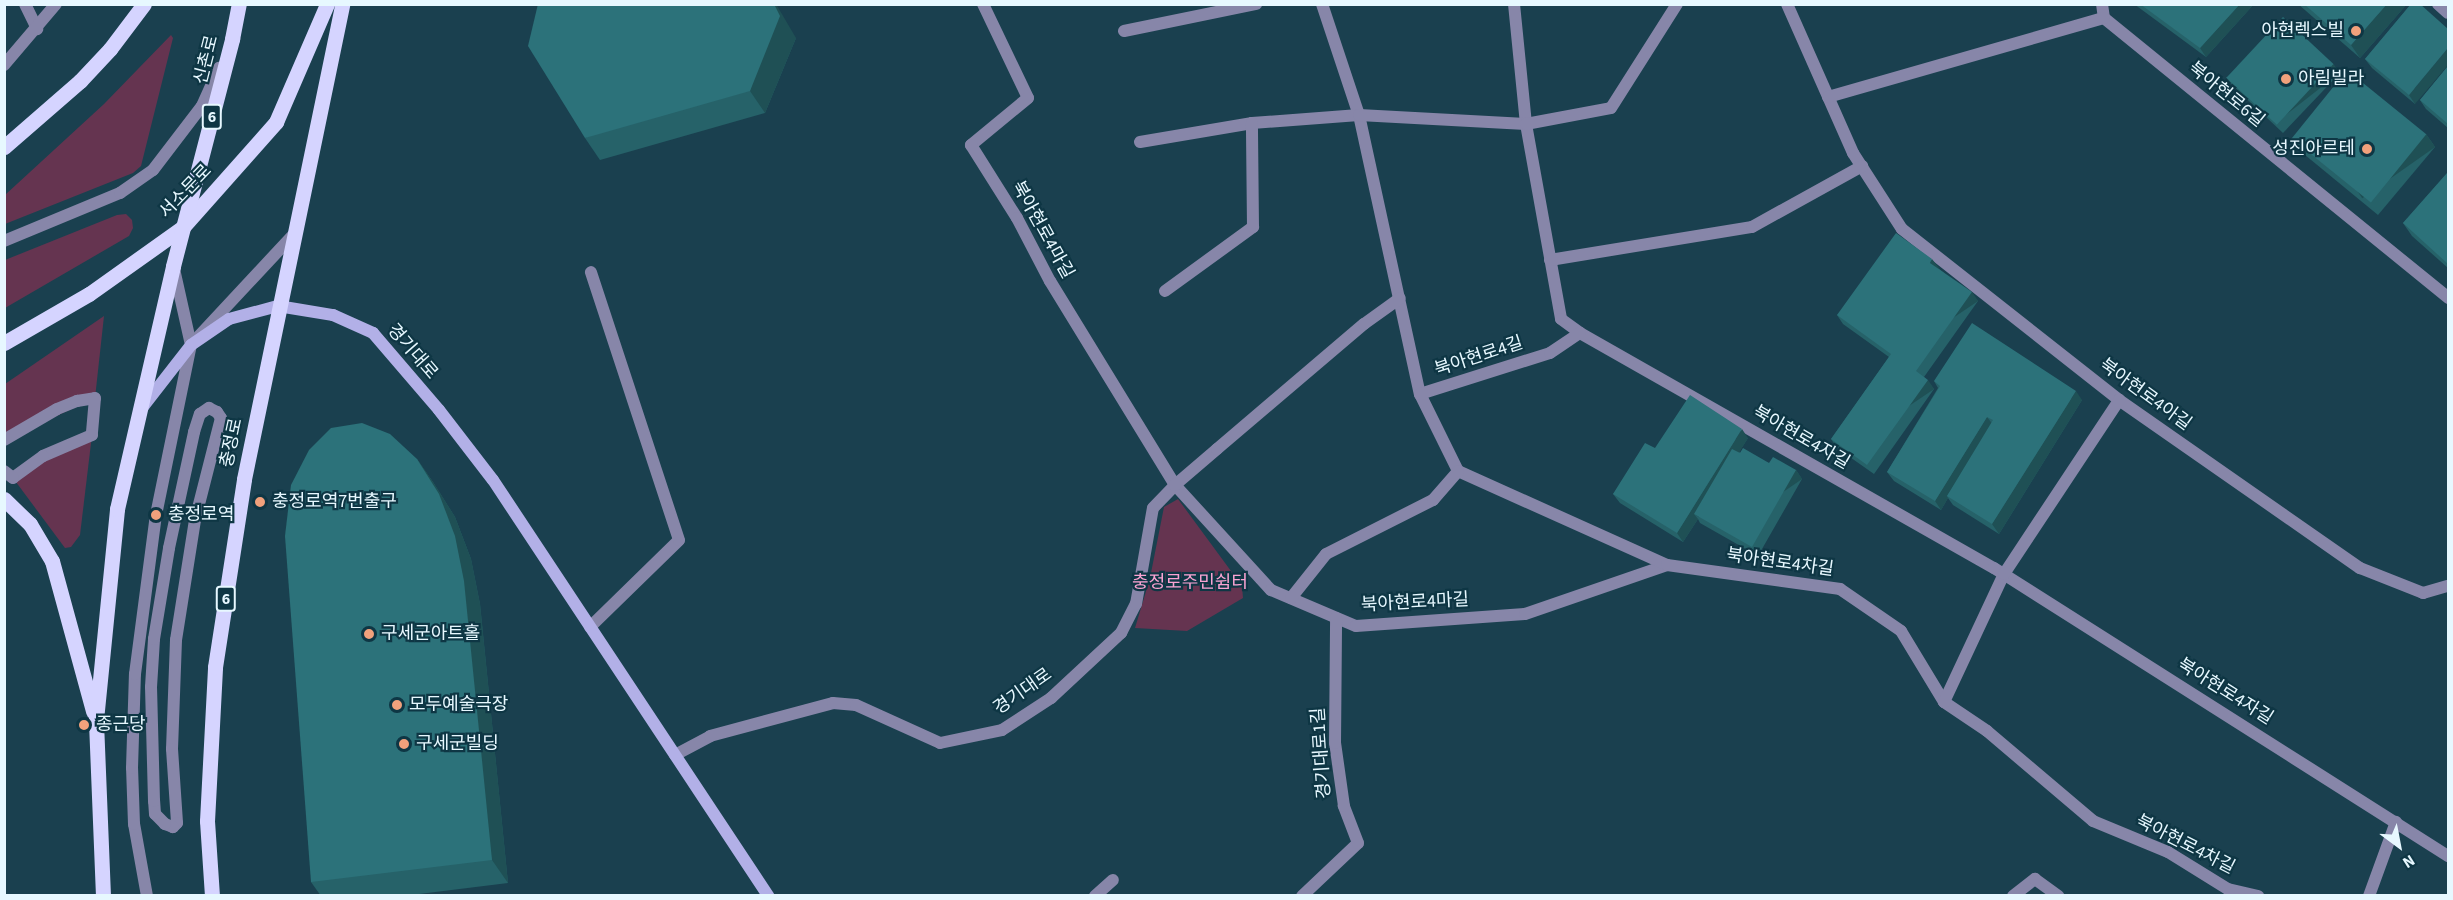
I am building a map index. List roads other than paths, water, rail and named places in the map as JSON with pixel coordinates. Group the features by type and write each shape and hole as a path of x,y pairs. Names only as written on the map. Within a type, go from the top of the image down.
{"main road":[{"path":"4,147 80,81 110,49 144,4"},
{"name":"신촌로","path":"182,228 232,39 239,4"},
{"name":"서소문로","path":"4,343 89,294 182,228 276,122 327,4"},
{"name":"충정로","path":"212,896 207,821 215,667 244,479 342,4"},
{"name":"6","path":"103,896 96,720 117,509 182,228"},
{"name":"경기대로","path":"137,416 191,345 229,319 278,306 333,315 373,333 439,410 493,480 768,896"},
{"path":"4,499 30,524 52,561 96,720"}],"street":[{"path":"25,4 38,28"},
{"path":"4,65 38,28 56,4"},
{"name":"북아현로4마길","path":"983,4 1029,98 971,145 1017,218 1050,281 1175,485 1271,590 1356,626 1525,614 1667,566"},
{"path":"1124,31 1256,4"},
{"path":"1322,4 1359,115 1420,394"},
{"path":"1515,4 1526,124 1561,319 1580,333"},
{"path":"1140,142 1252,123 1359,115 1526,124 1611,108 1677,4"},
{"name":"북아현로4아길","path":"1787,4 1853,153 1902,229 2119,400 2360,568 2423,593 2448,586"},
{"path":"1828,97 2104,18 2102,4"},
{"path":"2438,4 2448,13"},
{"name":"북아현로6길","path":"2104,18 2448,298"},
{"path":"4,241 120,193 153,170 202,106 232,39"},
{"path":"1165,291 1253,227 1252,123"},
{"path":"1550,260 1752,227 1862,166"},
{"path":"191,345 293,235"},
{"path":"147,896 134,824 132,768 135,674 156,515 191,345 173,266"},
{"path":"590,627 679,540 591,272"},
{"path":"1175,485 1365,324 1400,298"},
{"name":"북아현로4길","path":"1458,471 1420,394 1550,353 1580,333"},
{"name":"북아현로4자길","path":"1580,333 2004,574 2448,856"},
{"path":"4,440 57,409 77,401 95,398 92,435 79,438 43,456 13,478 4,471"},
{"path":"1944,702 2004,574 2119,400"},
{"path":"209,408 217,412 221,418 195,520 176,640 172,749 177,823 173,827 155,814 153,801 151,687 154,639 169,548 194,432 200,414 209,408"},
{"path":"1291,598 1326,555 1433,500 1458,471"},
{"name":"북아현로4차길","path":"1458,471 1667,566 1840,589 1901,632 1944,702 1987,731 2093,821 2168,852 2228,889 2258,896"},
{"name":"경기대로","path":"675,755 710,736 833,704 856,705 940,743 1002,730 1051,698 1121,633 1136,604 1153,508 1175,485"},
{"name":"경기대로1길","path":"1302,896 1358,843 1344,806 1335,743 1336,618"},
{"path":"2369,896 2396,822"},
{"path":"2013,896 2036,879 2058,896"},
{"path":"1095,896 1113,880"}],"place":[{"name":"아현렉스빌","path":"2356,31"},
{"name":"아림빌라","path":"2286,79"},
{"name":"성진아르테","path":"2367,149"},
{"name":"충정로역7번출구","path":"260,502"},
{"name":"충정로역","path":"156,515"},
{"name":"구세군아트홀","path":"369,634"},
{"name":"모두예술극장","path":"397,705"},
{"name":"종근당","path":"84,725"},
{"name":"구세군빌딩","path":"404,744"}],"park label":[{"name":"충정로주민쉼터","path":"1190,583"}]}
